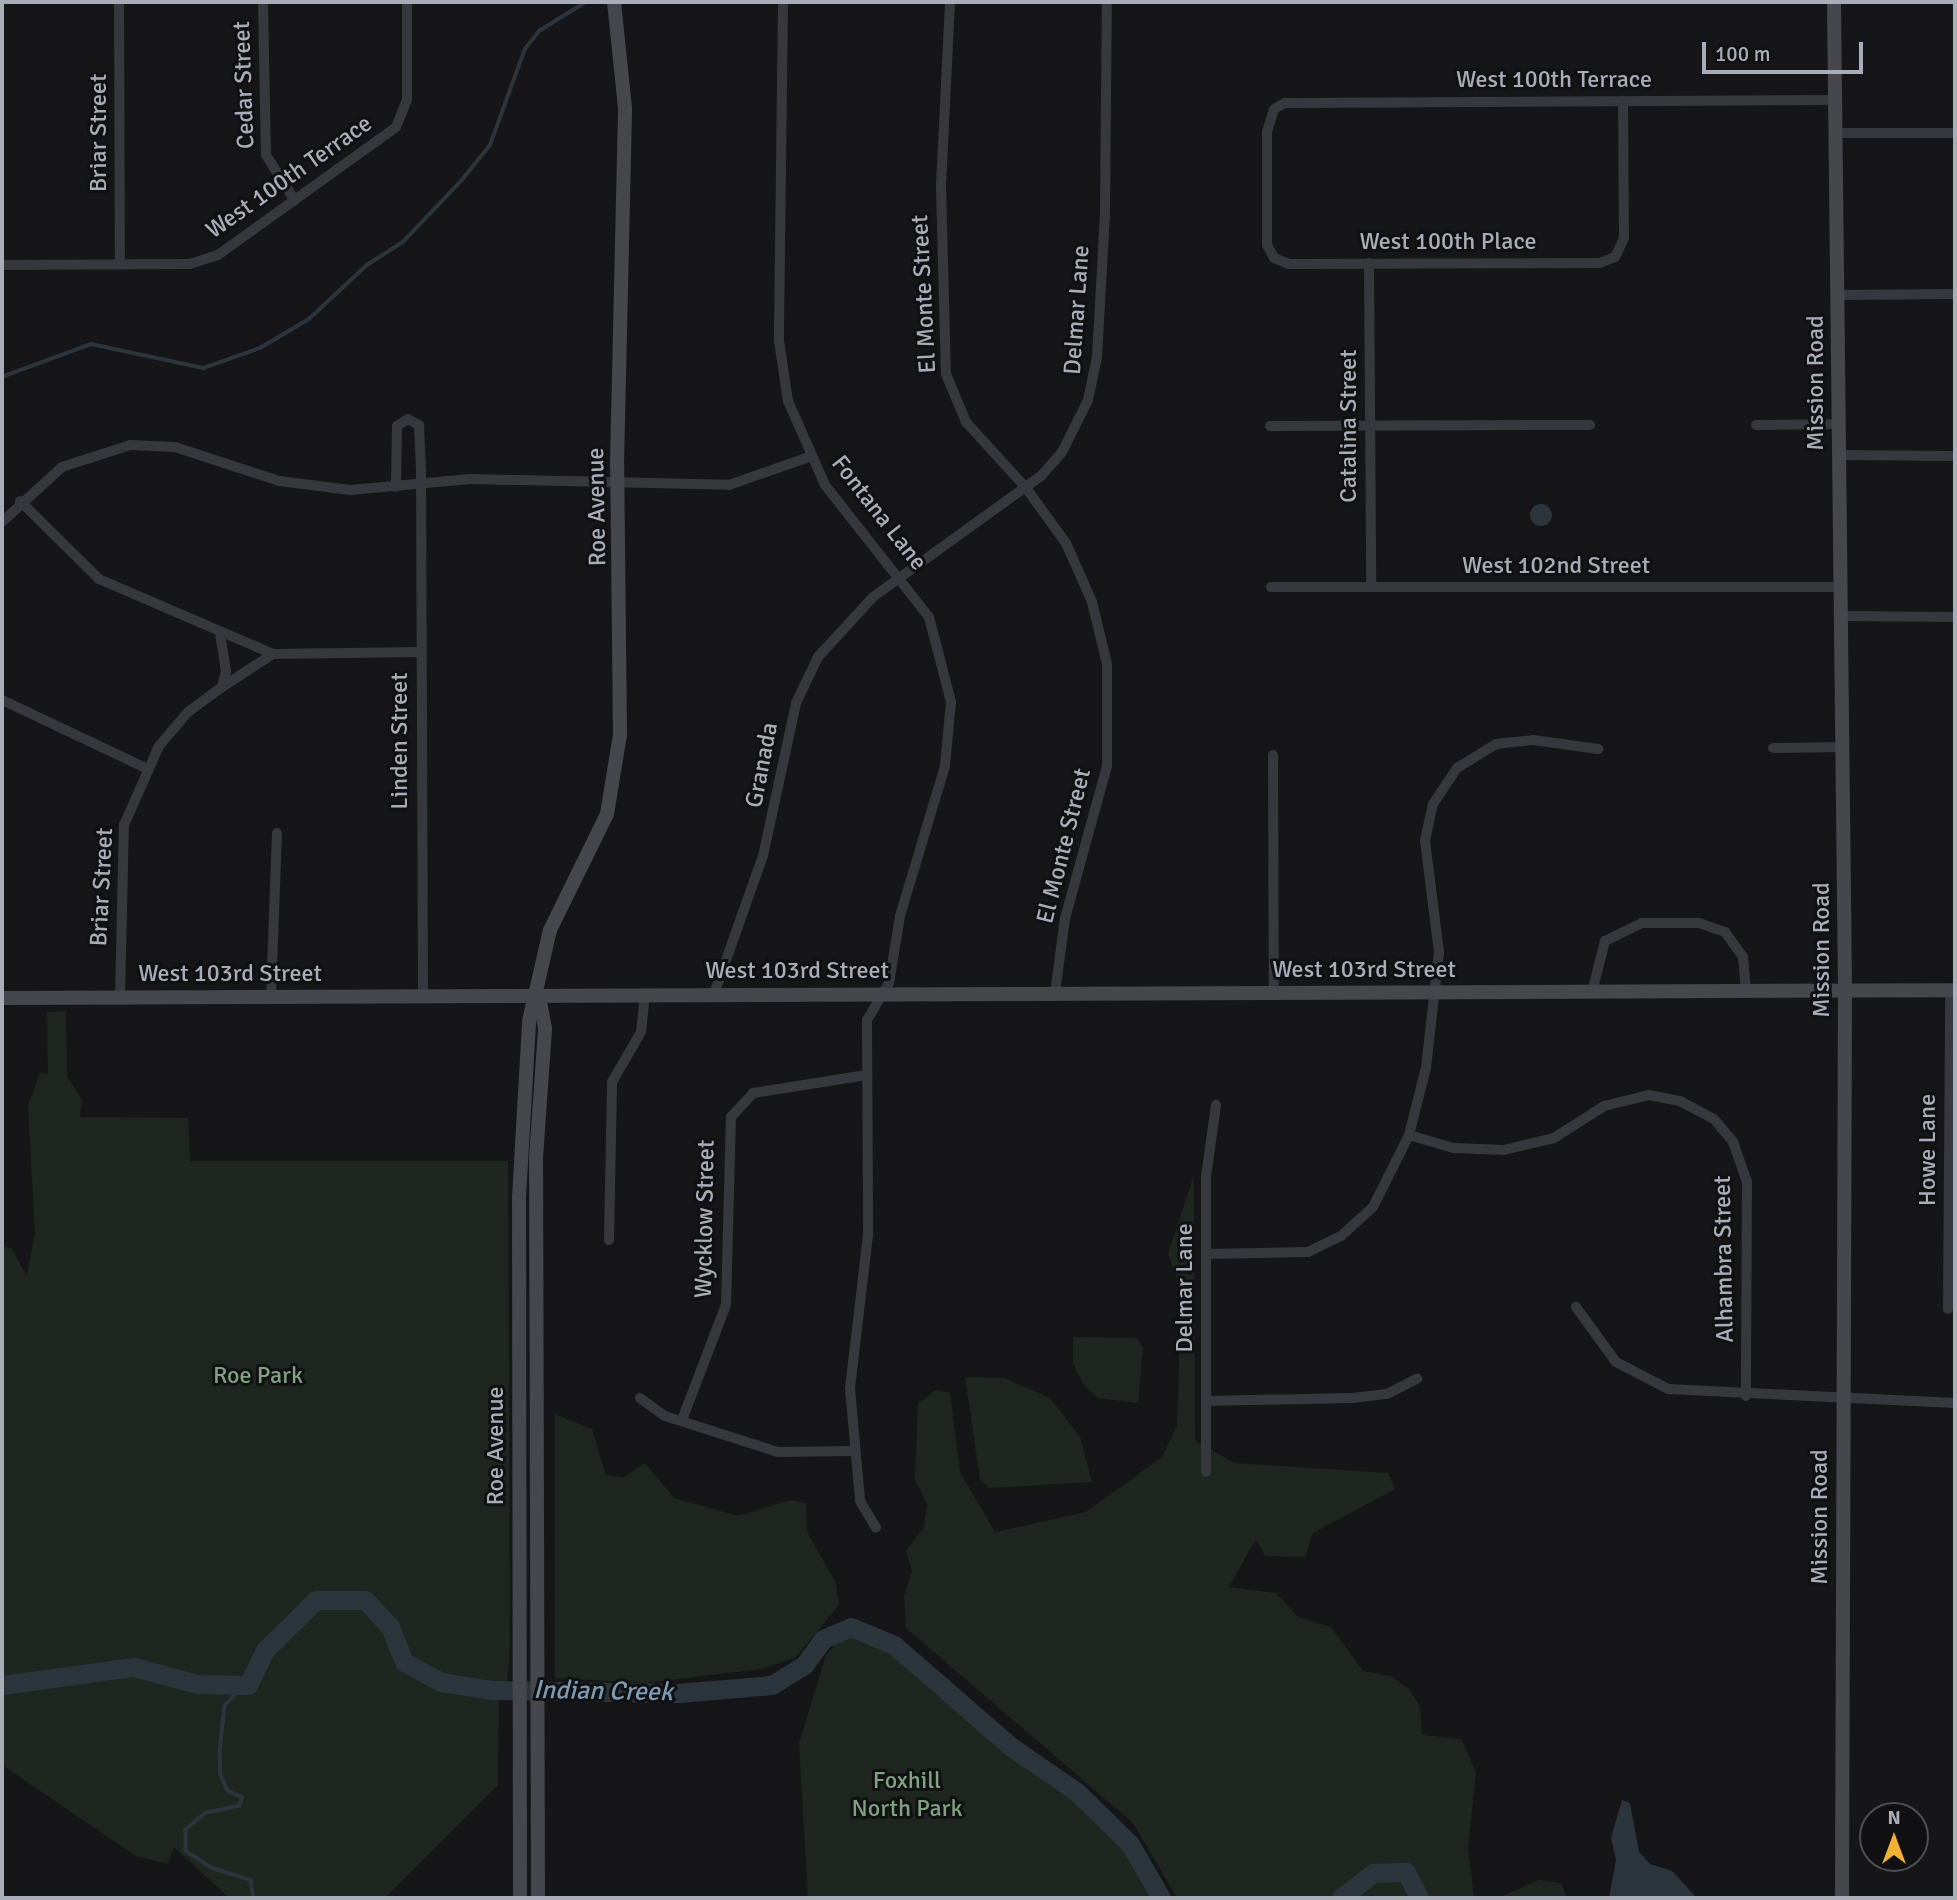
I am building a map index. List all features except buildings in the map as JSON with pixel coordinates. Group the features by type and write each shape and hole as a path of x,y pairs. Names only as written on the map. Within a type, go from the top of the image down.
{"main road":[{"name":"Roe Avenue","path":"520,1898 519,1170 529,1021 538,997 550,930 614,793 622,669 617,480 625,108 614,2"},
{"name":"Mission Road","path":"1834,2 1846,991 1842,1898"},
{"name":"West 103rd Street","path":"2,998 1952,990"},
{"name":"Roe Avenue","path":"538,997 545,1028 536,1158 538,1898"},
{"path":"519,1418 537,1423"}],"street":[{"name":"Briar Street","path":"119,2 120,264"},
{"name":"Cedar Street","path":"263,2 265,155 295,201"},
{"name":"West 100th Terrace","path":"2,265 204,261 295,201 392,130 407,100 407,2"},
{"name":"Fontana Lane","path":"783,2 779,341 788,401 809,457 902,577 940,645 951,732 900,916 889,983 880,994"},
{"name":"El Monte Street","path":"950,2 941,186 946,374 967,422 1026,488 1066,544 1092,602 1110,693 1107,766 1065,918 1055,993"},
{"name":"Delmar Lane","path":"902,577 1026,488 1062,452 1095,378 1109,118 1107,2"},
{"name":"West 100th Terrace","path":"1274,109 1300,103 1836,100"},
{"name":"West 100th Place","path":"1274,109 1266,132 1267,245 1274,258 1369,263 1615,257 1624,239 1623,101"},
{"path":"1836,133 1955,133"},
{"name":"Catalina Street","path":"1369,263 1371,587"},
{"path":"1838,295 1955,294"},
{"name":"Linden Street","path":"396,487 397,426 408,419 419,425 421,485 423,997"},
{"path":"1270,426 1590,425"},
{"path":"1756,425 1839,425"},
{"path":"2,522 20,501 81,457 130,445 175,447 314,487 396,487 471,479 617,480 729,485 809,457"},
{"path":"1839,456 1955,456"},
{"path":"20,501 99,579 220,634 273,654 421,652"},
{"name":"Granada","path":"714,994 764,856 806,679 852,615 902,577"},
{"name":"West 102nd Street","path":"1271,587 1841,587"},
{"path":"1841,616 1955,617"},
{"path":"220,634 226,671 222,687"},
{"name":"Briar Street","path":"120,997 120,855 146,768 172,729 222,687 273,654"},
{"path":"2,700 146,768"},
{"path":"1207,1254 1308,1252 1341,1236 1382,1194 1409,1135 1435,993 1440,932 1425,841 1433,804 1450,776 1471,756 1506,741 1598,748"},
{"path":"1773,748 1843,747"},
{"path":"1273,755 1274,992"},
{"path":"271,996 277,833"},
{"path":"1592,992 1605,941 1642,923 1699,923 1725,932 1743,957 1746,990"},
{"name":"Howe Lane","path":"1948,1309 1952,990"},
{"path":"609,1240 612,1082 641,1032 645,994"},
{"path":"876,1528 860,1501 850,1388 868,1235 867,1020 880,994"},
{"name":"Wycklow Street","path":"682,1420 726,1305 731,1117 753,1093 867,1075"},
{"name":"Alhambra Street","path":"1409,1135 1478,1151 1527,1147 1604,1106 1649,1095 1680,1101 1714,1119 1733,1142 1747,1182 1746,1396"},
{"name":"Delmar Lane","path":"1206,1472 1206,1177 1216,1105"},
{"path":"1576,1307 1609,1355 1636,1376 1681,1392 1746,1396 1843,1396 1955,1403"},
{"path":"1206,1401 1353,1398 1387,1394 1417,1379"},
{"path":"640,1398 682,1420 778,1452 854,1451"}],"green space":[{"name":"Roe Park","path":"66,1011 67,1077 82,1099 80,1117 188,1118 190,1161 508,1161 510,1647 507,1683 499,1682 498,1785 385,1898 229,1898 174,1847 168,1864 136,1856 2,1765 2,1246 11,1248 27,1276 35,1232 28,1106 40,1073 48,1074 47,1012"},
{"path":"1194,1175 1195,1440 1234,1463 1388,1473 1395,1489 1313,1533 1305,1557 1265,1556 1256,1539 1229,1587 1276,1593 1298,1617 1331,1627 1363,1671 1391,1676 1410,1690 1420,1707 1422,1735 1461,1739 1476,1772 1468,1848 1474,1898 1177,1898 1133,1823 906,1628 904,1596 912,1571 906,1551 924,1527 927,1504 915,1480 918,1403 936,1390 950,1393 960,1472 995,1532 1086,1512 1162,1457 1177,1426 1181,1290 1168,1254"},
{"path":"1073,1337 1136,1338 1143,1347 1138,1403 1098,1398 1083,1384 1073,1364"},
{"path":"965,1377 1005,1378 1050,1398 1080,1437 1092,1482 989,1488 980,1480"},
{"path":"555,1414 592,1429 606,1475 624,1477 645,1463 674,1498 738,1516 790,1500 806,1503 807,1532 836,1583 839,1605 796,1657 761,1669 645,1683 555,1678"},
{"name":"Foxhill North Park","path":"851,1627 894,1645 1010,1746 1077,1792 1130,1844 1161,1898 808,1898 799,1743 826,1655"},
{"path":"1539,1880 1561,1883 1567,1898 1498,1898"}],"shaded area":[{"path":"1541,504 1549,507 1552,515 1549,523 1541,526 1533,523 1530,515 1533,507"},
{"path":"1622,1800 1630,1803 1639,1852 1650,1864 1672,1871 1697,1898 1609,1898 1616,1860 1611,1838"}],"waterway":[{"path":"2,377 91,344 204,368 260,348 309,319 367,265 403,242 461,181 490,145 525,49 539,31 586,2"},
{"name":"Indian Creek","path":"2,1685 134,1667 197,1684 248,1685 265,1650 316,1600 365,1600 390,1627 404,1662 441,1682 492,1690 678,1693 772,1685 805,1664 823,1639 851,1627 894,1645 1010,1746 1077,1792 1130,1844 1161,1898"},
{"path":"2,1671 6,1682"},
{"path":"244,1685 225,1706 220,1752 221,1775 228,1791 242,1797 240,1806 206,1813 186,1830 186,1851 212,1868 251,1880 254,1898"},
{"name":"Indian Creek","path":"1341,1898 1373,1873 1406,1872 1419,1898"}]}
